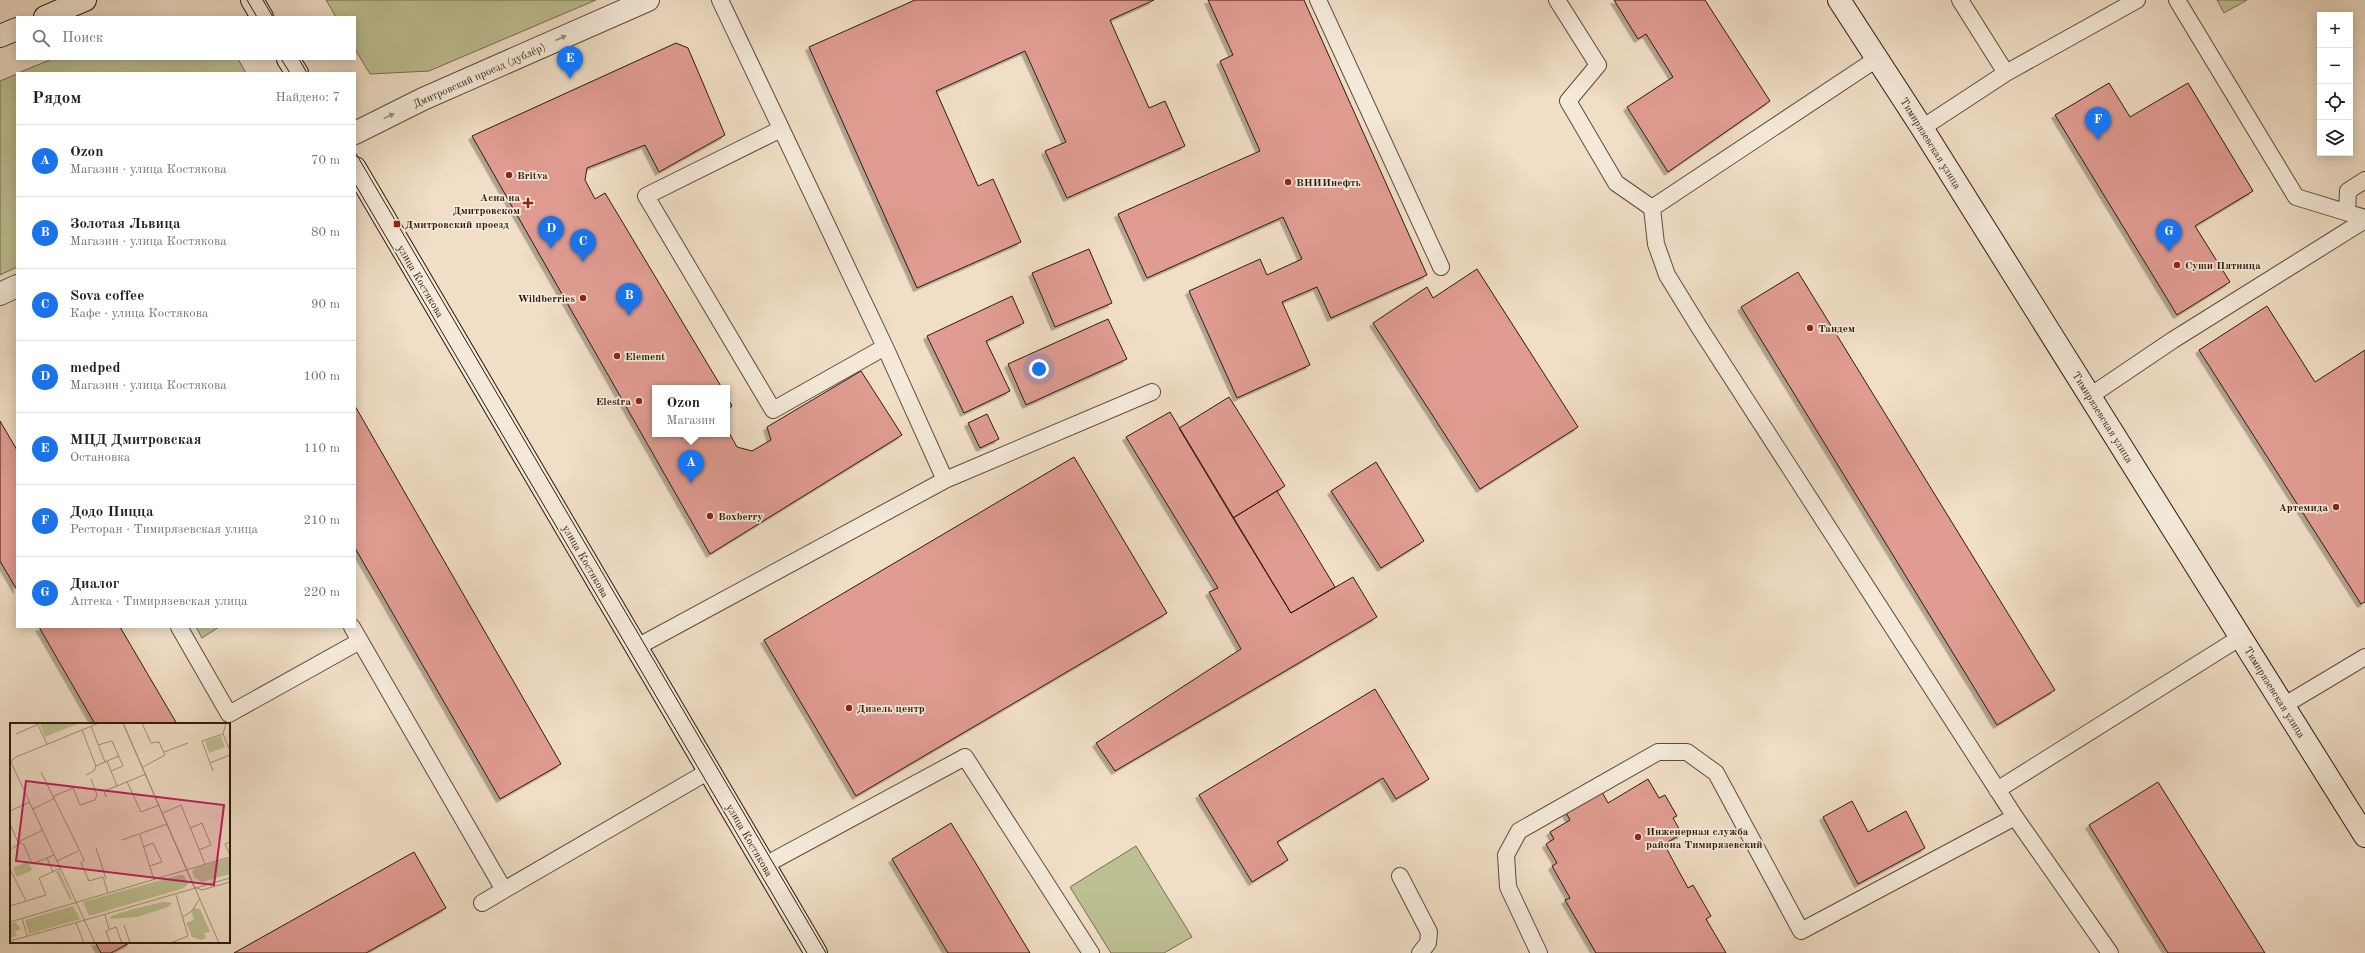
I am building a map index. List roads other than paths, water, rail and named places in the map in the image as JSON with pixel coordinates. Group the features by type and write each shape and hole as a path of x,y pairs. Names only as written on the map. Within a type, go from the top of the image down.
{"street":[{"path":"47,16 85,0"},
{"path":"252,0 261,16"},
{"name":"Дмитровский проезд (дублёр)","path":"356,132 423,99 648,0"},
{"name":"Тимирязевская улица","path":"1839,0 1878,58 2365,836"},
{"path":"0,36 16,29"},
{"path":"289,60 296,72"},
{"name":"улица Костякова","path":"356,170 816,953"},
{"path":"0,294 16,286"}],"lane":[{"path":"720,0 780,129 885,347 946,480"},
{"path":"1318,0 1441,267"},
{"path":"1557,0 1598,65 1568,101 1616,183 1652,208 1656,244 1667,275 1997,790 2110,953"},
{"path":"1960,0 2006,73"},
{"path":"1922,128 2006,73 2137,0"},
{"path":"2177,0 2296,197 2347,212 2365,219"},
{"path":"1652,208 1878,58"},
{"path":"780,129 646,196 773,410 885,347"},
{"path":"2347,212 2348,191 2365,180"},
{"path":"2090,396 2173,340 2365,219"},
{"path":"637,647 946,480 1152,392"},
{"path":"180,628 228,714 360,641"},
{"path":"353,628 504,890"},
{"path":"1997,790 2241,638"},
{"path":"2283,706 2365,657"},
{"path":"1539,953 1508,887 1506,855 1519,831 1658,752 1687,752 1716,773 1801,931 2015,817"},
{"path":"765,865 965,757 1091,953"},
{"path":"482,903 709,771"},
{"path":"1400,876 1430,932 1428,943 1420,953"}],"tram line":[{"path":"247,0 256,16"},
{"path":"263,0 272,16"},
{"path":"282,60 289,72"},
{"path":"300,60 306,72"},
{"path":"356,154 826,953"},
{"path":"356,186 807,953"}],"place":[{"name":"МЦД Дмитровская","path":"570,79"},
{"name":"Додо Пицца","path":"2098,140"},
{"name":"Britva","path":"509,175"},
{"name":"ВНИИнефть","path":"1288,182"},
{"name":"Асна на Дмитровском","path":"528,203"},
{"name":"Дмитровский проезд","path":"397,224"},
{"name":"medped","path":"551,249"},
{"name":"Диалог","path":"2169,252"},
{"name":"Sova coffee","path":"583,262"},
{"name":"Суши Пятница","path":"2177,265"},
{"name":"Wildberries","path":"583,298"},
{"name":"Золотая Львица","path":"629,316"},
{"name":"Тандем","path":"1810,328"},
{"name":"Element","path":"617,356"},
{"name":"Elestra","path":"639,401"},
{"name":"Ozon","path":"691,483"},
{"name":"Артемида","path":"2336,507"},
{"name":"Boxberry","path":"710,516"},
{"name":"Дизель центр","path":"849,708"},
{"name":"Инженерная служба района Тимирязевский","path":"1638,837"}]}
